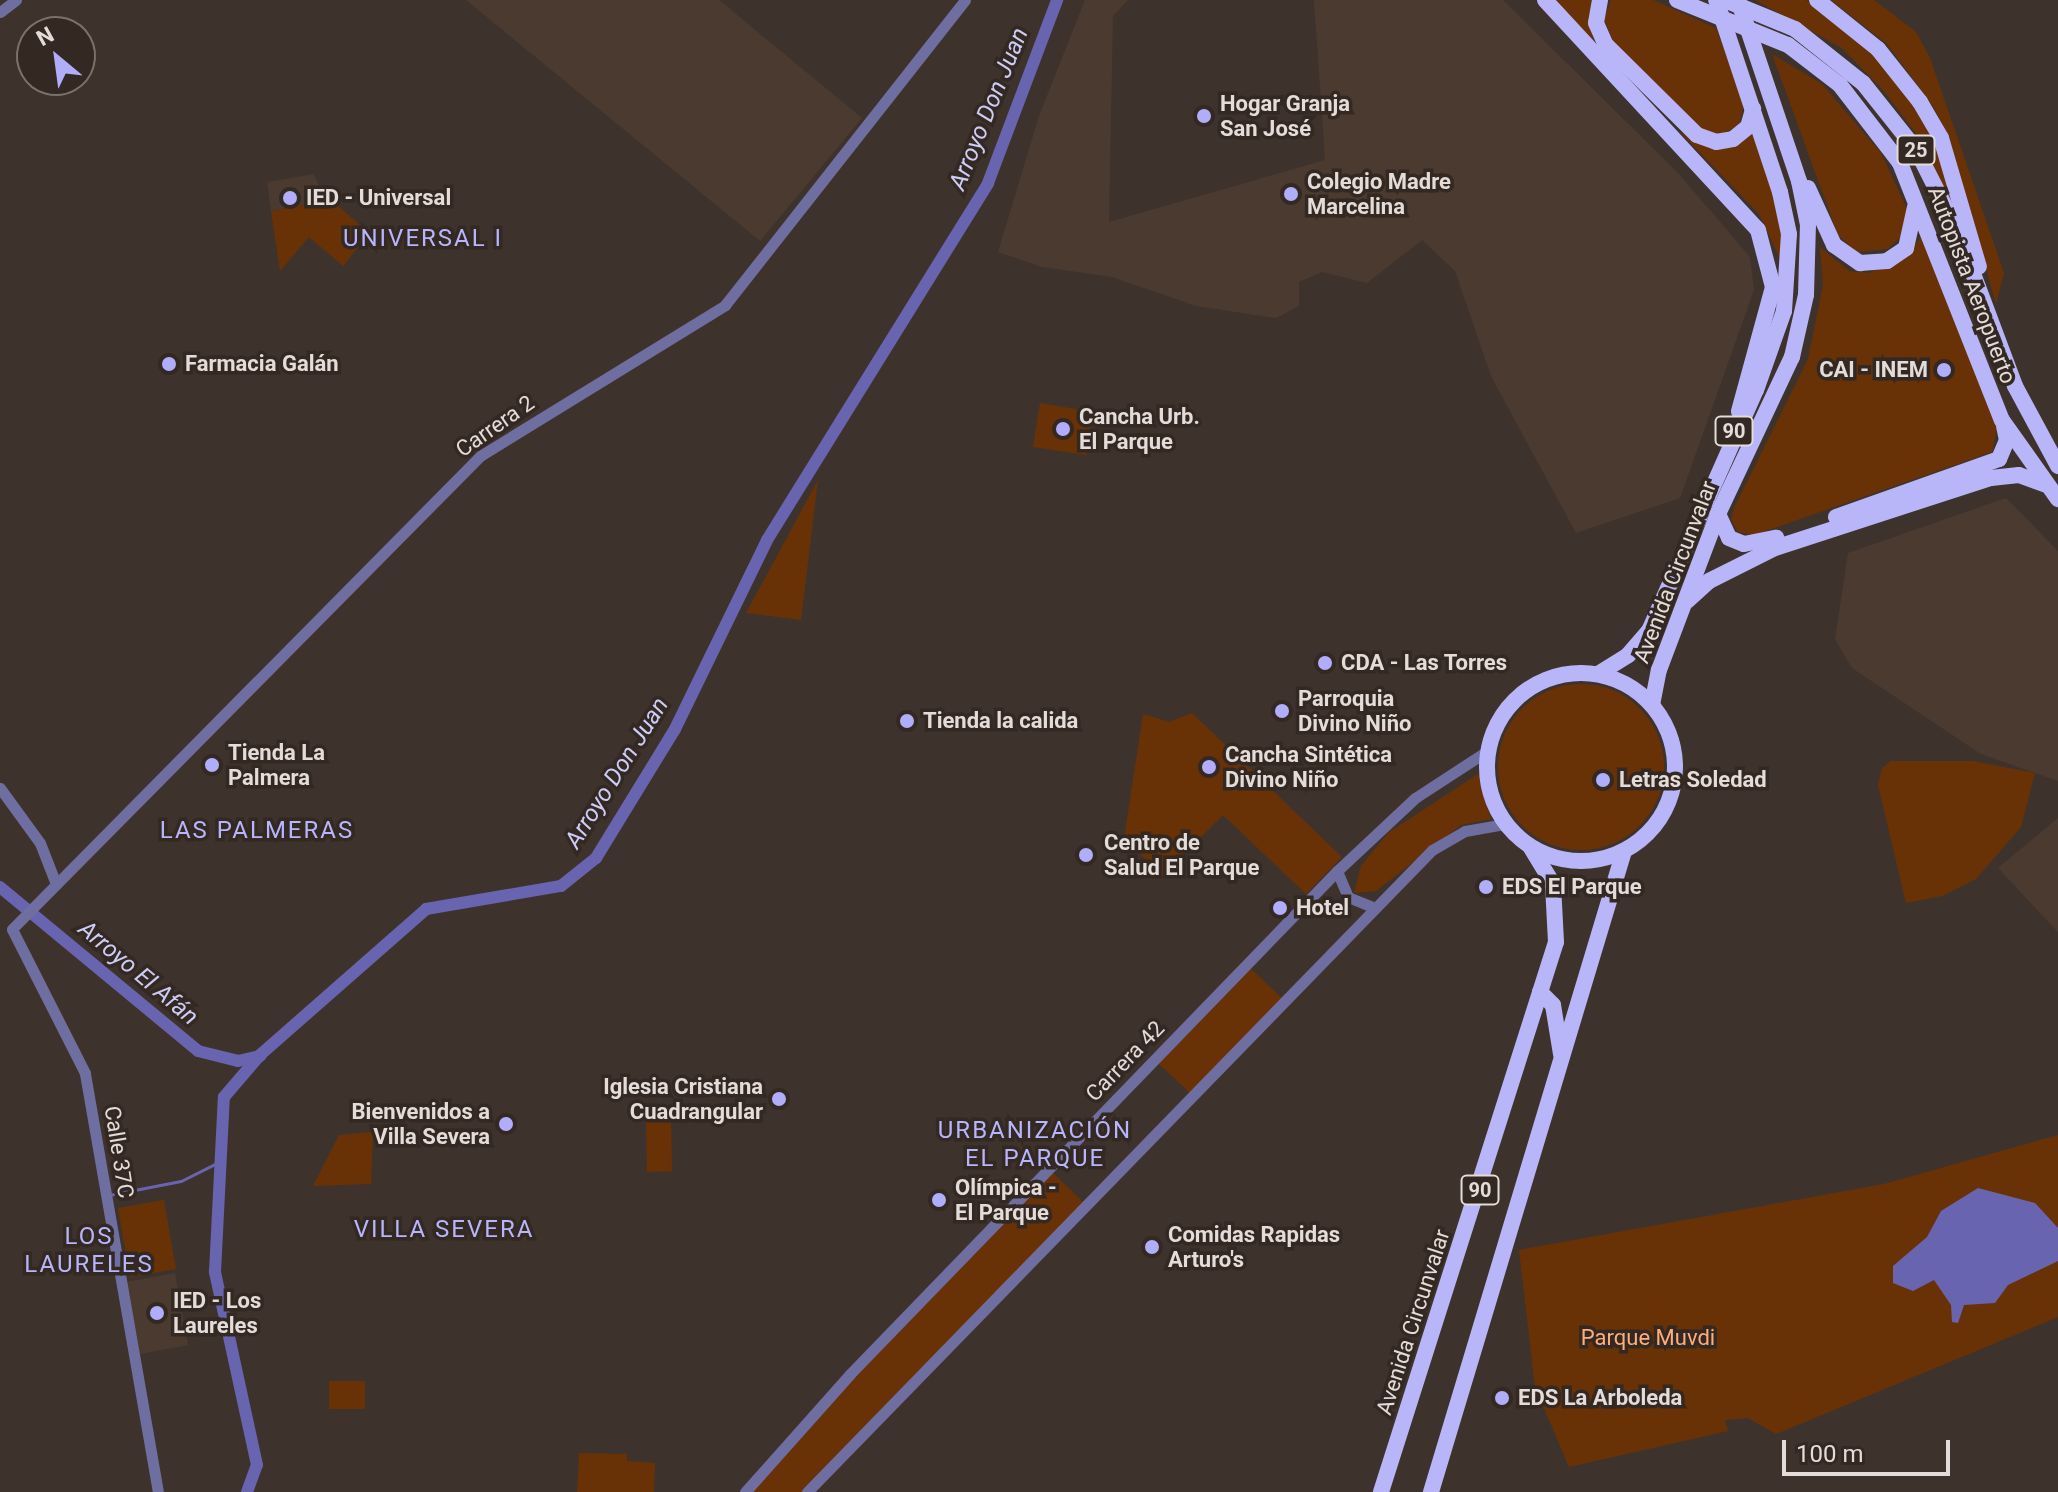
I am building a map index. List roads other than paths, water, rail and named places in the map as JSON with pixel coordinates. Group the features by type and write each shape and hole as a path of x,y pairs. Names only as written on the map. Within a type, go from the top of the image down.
{"highway":[{"path":"1545,0 1744,211 1762,240 1773,287 1737,422"},
{"path":"1600,0 1596,23 1606,45 1697,135 1716,142 1733,139 1748,127 1753,109"},
{"name":"Autopista Aeropuerto","path":"1677,0 1788,45 1863,109 1913,193 2002,420 2044,484 2058,499"},
{"name":"Avenida Circunvalar","path":"1598,674 1628,655 1649,631 1737,422 1774,348 1789,265 1780,192 1716,0"},
{"name":"Autopista Aeropuerto","path":"1725,0 1795,29 1863,83 1917,151 1956,228 2015,386 2058,466"},
{"name":"Avenida Circunvalar","path":"1652,705 1683,605 1718,514 1792,357 1806,295 1808,225 1787,138 1738,0"},
{"path":"1817,0 1885,57 1941,138 1967,218 1985,308"},
{"path":"1787,138 1827,235 1854,261 1887,261 1906,248 1914,231 1913,193"},
{"path":"1718,514 1729,538 1759,543 1988,465 2005,451 2002,420"},
{"path":"1683,605 1709,581 1775,548 1991,478 2019,475 2044,484"},
{"name":"90","path":"1598,674 1628,685 1652,705 1672,742 1674,785 1656,823 1624,851 1587,861 1531,848 1505,824 1488,790 1487,751 1501,717 1527,690 1561,675 1598,674"},
{"name":"Avenida Circunvalar","path":"1381,1492 1540,992 1559,921 1553,884 1531,848"},
{"name":"90","path":"1431,1492 1624,851"},
{"path":"1540,992 1553,1005 1562,1055"}],"street":[{"path":"0,12 16,0"},
{"name":"Carrera 2","path":"12,929 480,456 725,305 965,0"},
{"name":"Carrera 42","path":"745,1492 850,1374 1337,871 1415,798 1487,751"},
{"path":"0,788 40,843 56,884"},
{"path":"807,1492 1375,908 1451,837 1505,824"},
{"path":"1337,871 1348,897 1375,908"},
{"name":"Calle 37C","path":"12,929 85,1073 158,1492"}],"waterway":[{"name":"Arroyo Don Juan","path":"247,1492 257,1465 215,1272 224,1097 260,1055 426,909 561,886 596,858 675,729 767,540 988,183 1057,0"},
{"name":"Arroyo El Afán","path":"0,887 198,1051 238,1061 260,1056"},
{"path":"109,1195 181,1181 219,1162"}],"place":[{"name":"Hogar Granja San José","path":"1204,116"},
{"name":"Colegio Madre Marcelina","path":"1291,194"},
{"name":"IED - Universal","path":"290,198"},
{"name":"Farmacia Galán","path":"169,364"},
{"name":"CAI - INEM","path":"1944,370"},
{"name":"Cancha Urb. El Parque","path":"1063,429"},
{"name":"CDA - Las Torres","path":"1325,663"},
{"name":"Parroquia Divino Niño","path":"1282,711"},
{"name":"Tienda la calida","path":"907,721"},
{"name":"Tienda La Palmera","path":"212,765"},
{"name":"Cancha Sintética Divino Niño","path":"1209,767"},
{"name":"Letras Soledad","path":"1603,780"},
{"name":"Centro de Salud El Parque","path":"1086,855"},
{"name":"EDS El Parque","path":"1486,887"},
{"name":"Hotel","path":"1280,908"},
{"name":"Iglesia Cristiana Cuadrangular","path":"779,1099"},
{"name":"Bienvenidos a Villa Severa","path":"506,1124"},
{"name":"Olímpica - El Parque","path":"939,1200"},
{"name":"Comidas Rapidas Arturo's","path":"1152,1247"},
{"name":"IED - Los Laureles","path":"157,1313"},
{"name":"EDS La Arboleda","path":"1502,1398"}],"district":[{"name":"UNIVERSAL I","path":"423,239"},
{"name":"LAS PALMERAS","path":"257,831"},
{"name":"URBANIZACIÓN EL PARQUE","path":"1035,1145"},
{"name":"VILLA SEVERA","path":"444,1230"},
{"name":"LOS LAURELES","path":"89,1251"}],"park label":[{"name":"Parque Muvdi","path":"1648,1338"}]}
